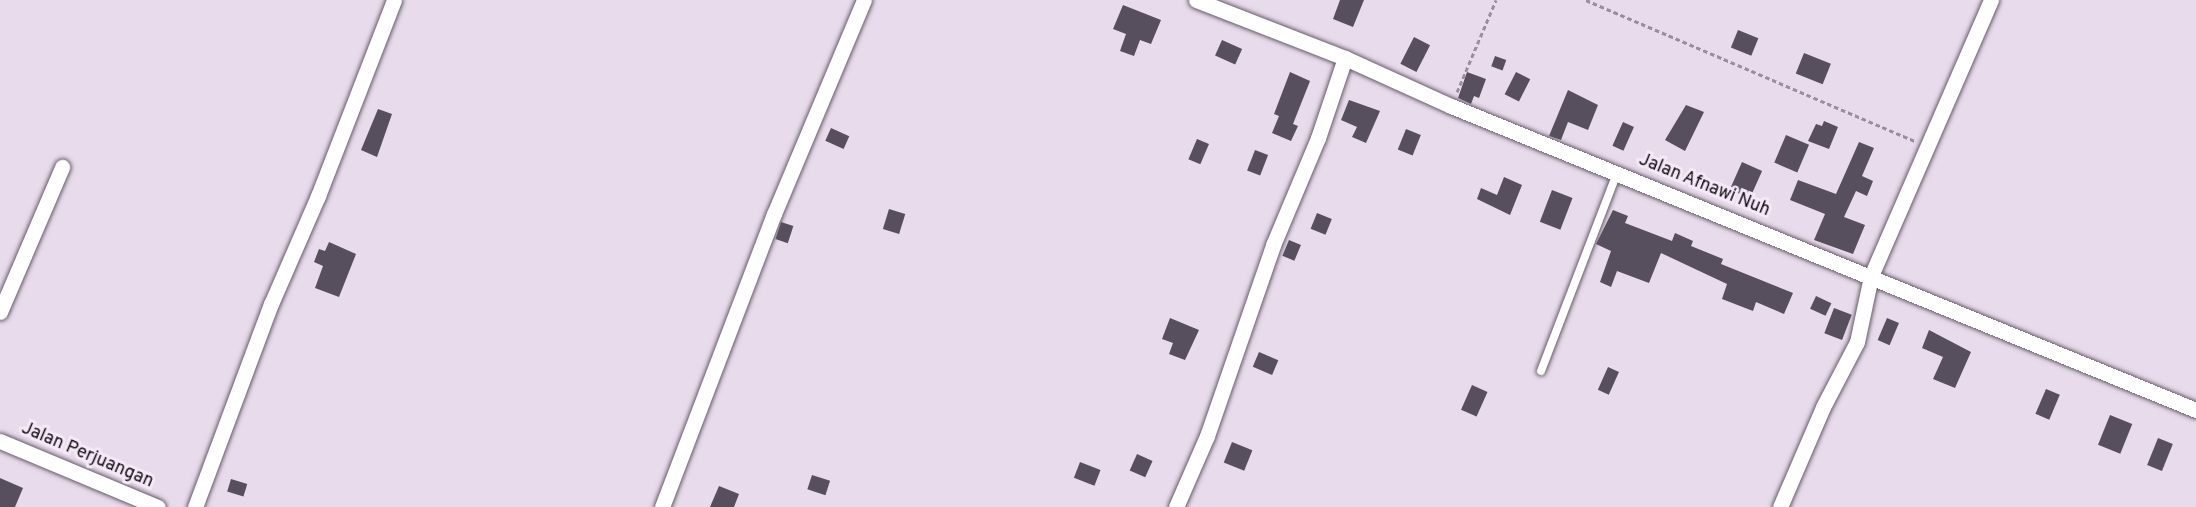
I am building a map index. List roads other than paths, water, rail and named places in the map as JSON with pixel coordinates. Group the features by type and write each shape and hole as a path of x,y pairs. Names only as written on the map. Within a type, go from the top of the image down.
{"street":[{"path":"195,507 271,304 318,196 394,0"},
{"path":"662,507 774,214 864,0"},
{"name":"Jalan Afnawi Nuh","path":"1196,0 1345,58 1451,106 1618,172 2196,410"},
{"path":"1780,507 1823,407 1857,342 1871,276 1991,0"},
{"path":"1176,507 1207,436 1273,245 1318,138 1345,58"},
{"path":"0,312 62,167"},
{"name":"Jalan Perjuangan","path":"0,441 158,507"}],"lane":[{"path":"1541,371 1618,172"}]}
